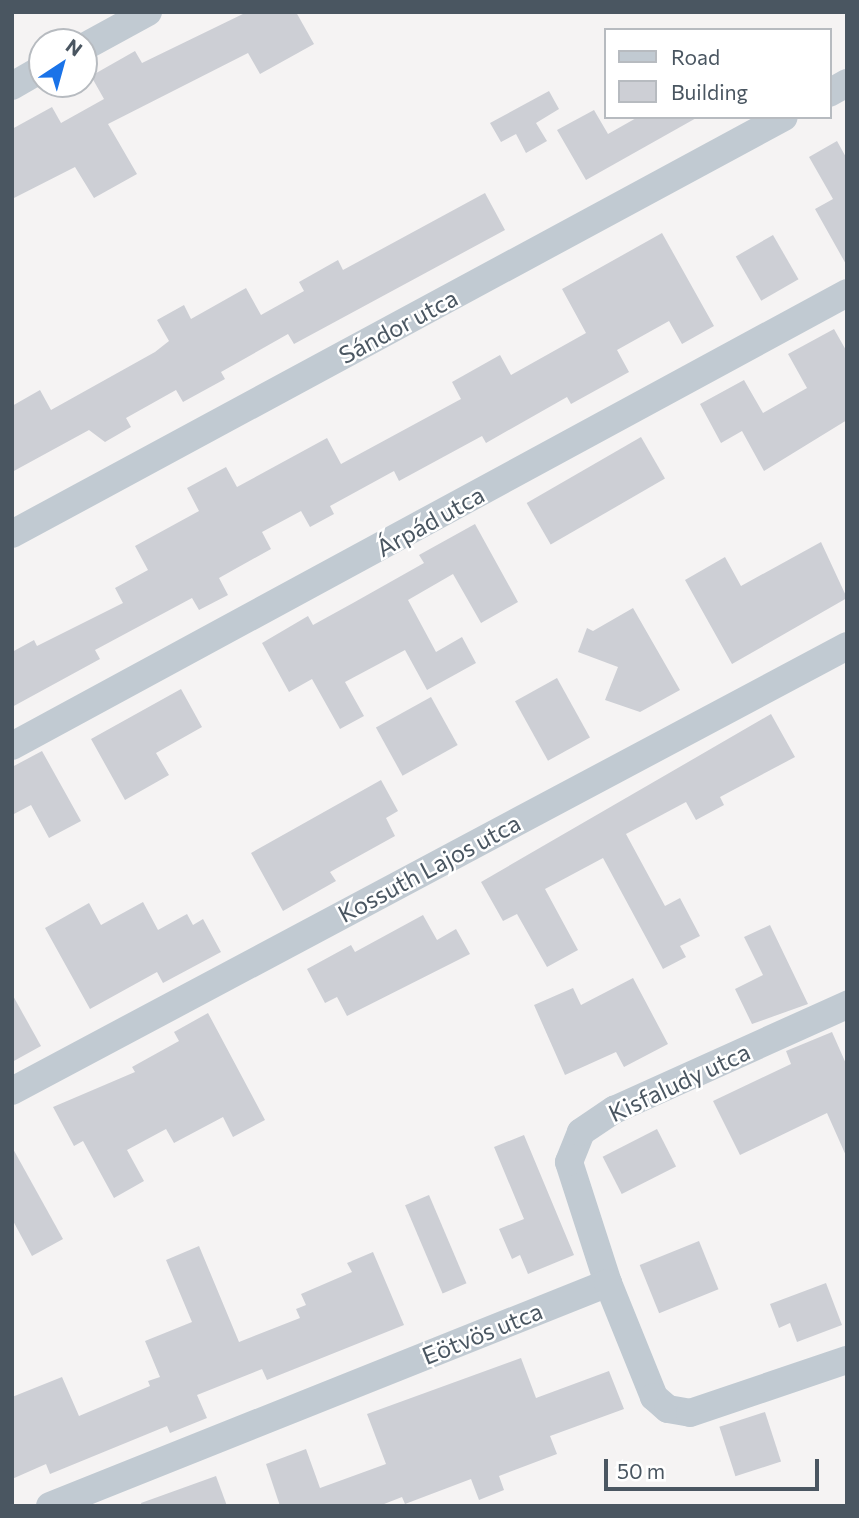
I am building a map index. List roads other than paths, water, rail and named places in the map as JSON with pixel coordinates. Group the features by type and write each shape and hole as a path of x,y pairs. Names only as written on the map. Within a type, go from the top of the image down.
{"street":[{"path":"98,39 148,12"},
{"path":"12,86 28,77"},
{"path":"831,92 847,83"},
{"name":"Sándor utca","path":"12,534 780,119"},
{"name":"Árpád utca","path":"12,746 847,293"},
{"name":"Kossuth Lajos utca","path":"12,1091 847,646"},
{"name":"Kisfaludy utca","path":"608,1283 569,1162 581,1132 614,1110 847,1005"},
{"path":"608,1283 654,1397 668,1409 690,1413 847,1360"},
{"name":"Eötvös utca","path":"50,1506 608,1283"}]}
